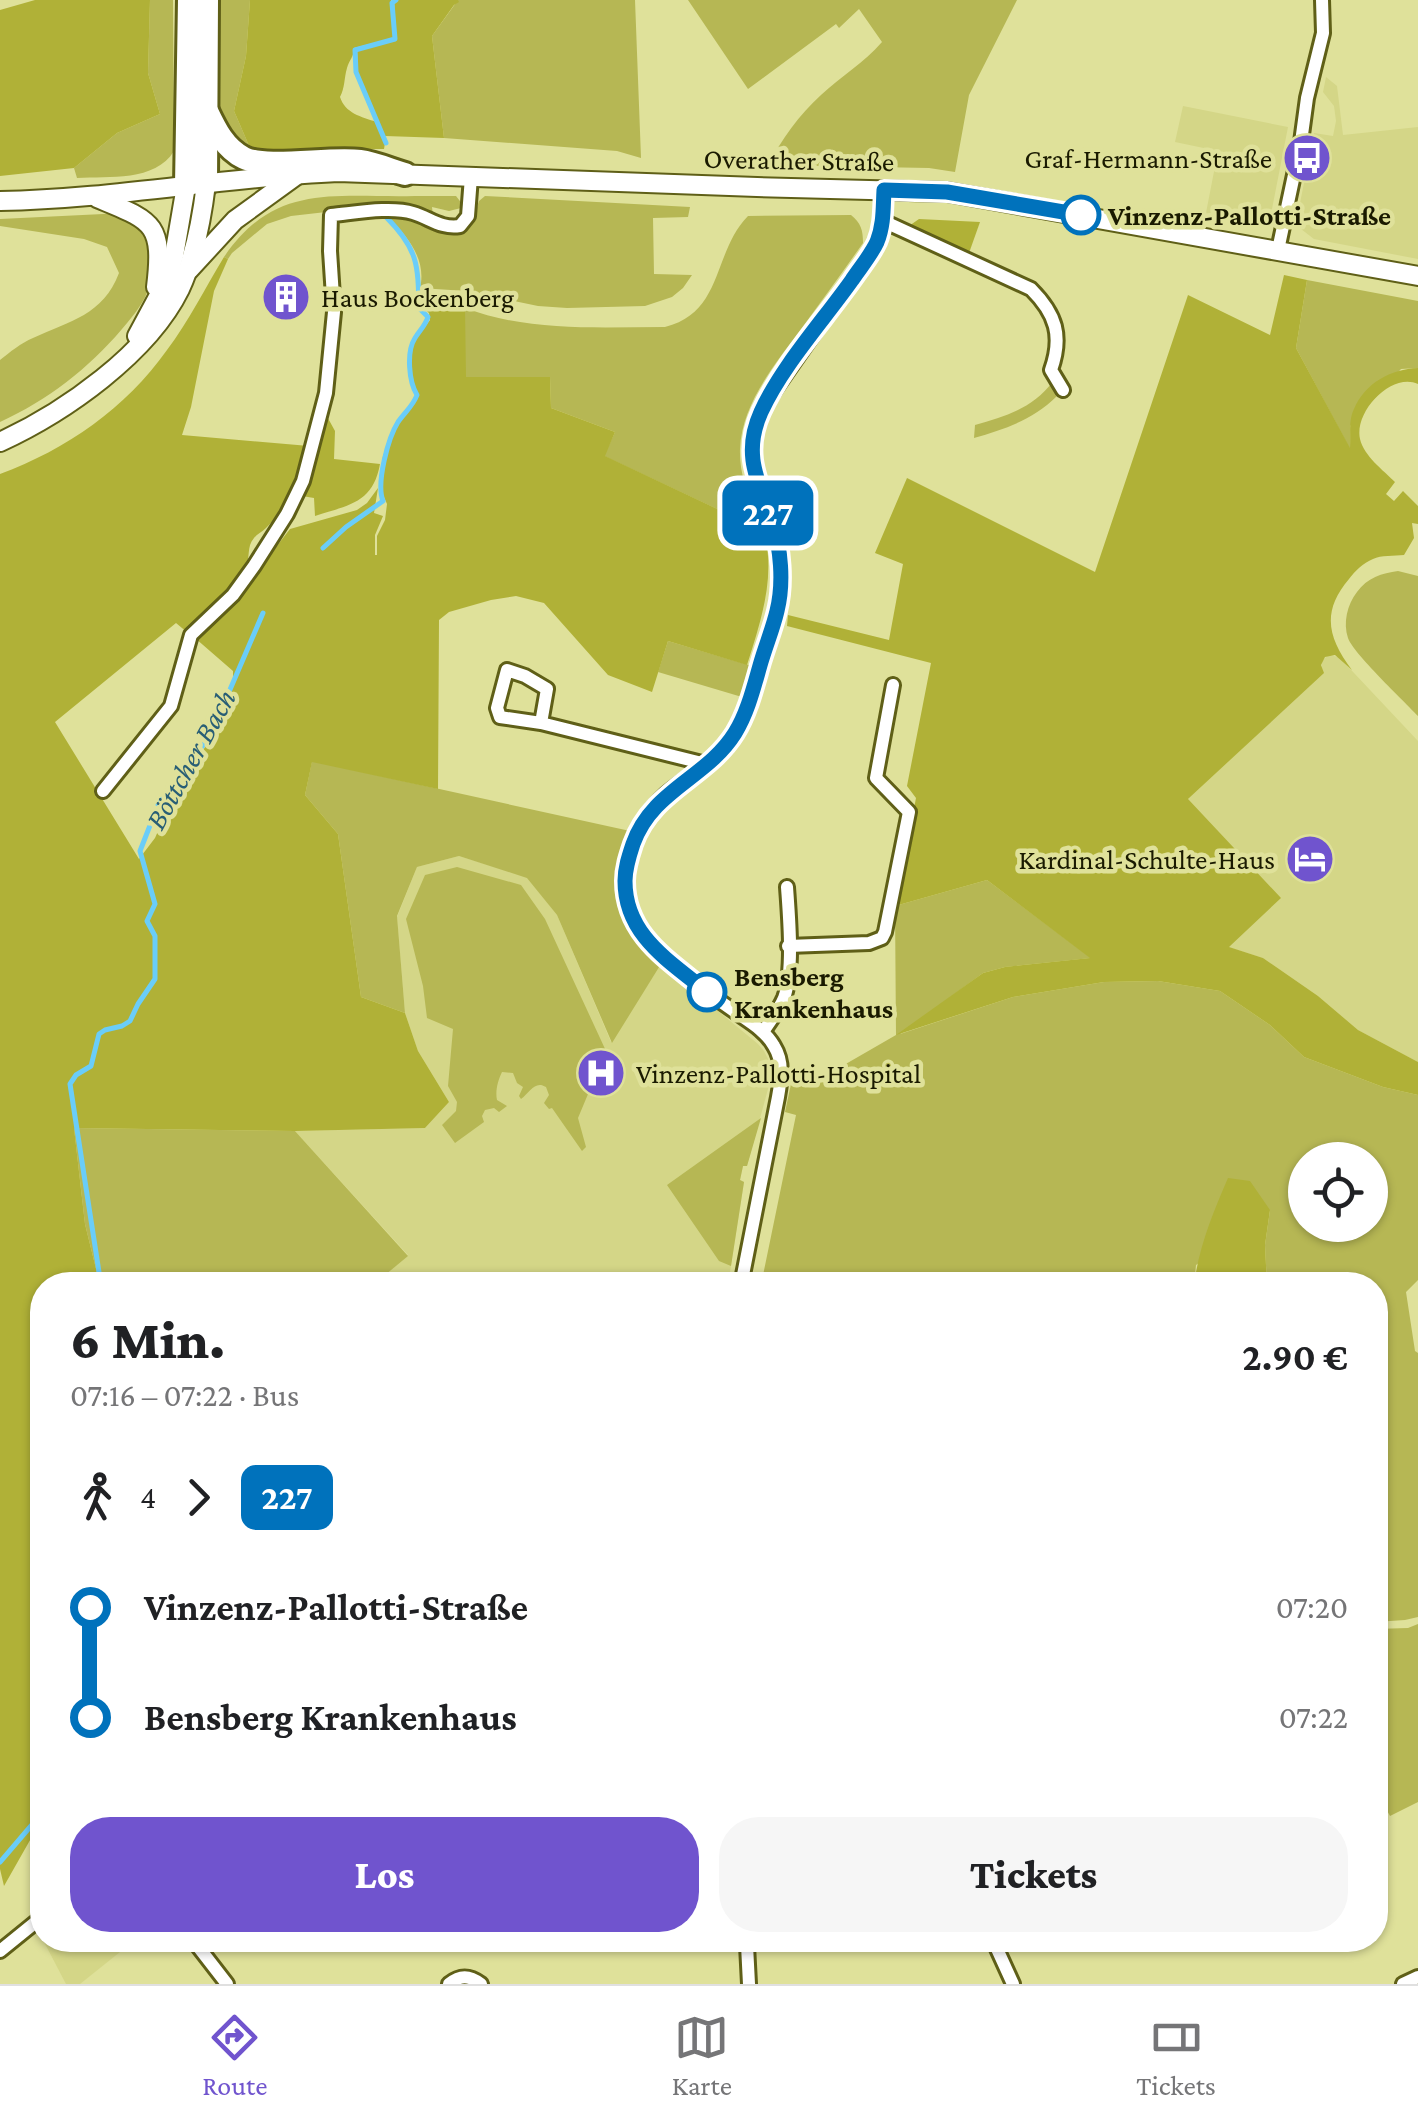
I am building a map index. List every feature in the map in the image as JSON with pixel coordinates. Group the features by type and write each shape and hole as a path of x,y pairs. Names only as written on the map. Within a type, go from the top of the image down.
{"highway":[{"path":"188,0 196,185"},
{"path":"196,185 206,109 207,0"},
{"path":"206,109 220,137 246,159 361,161 405,174"}],"main road":[{"name":"Overather Straße","path":"0,201 95,197 338,172 947,192 1418,276"},
{"path":"185,274 236,220 299,174"},
{"path":"0,442 60,411 152,333 185,274 201,218 196,185"},
{"path":"128,354 165,284 196,185"},
{"path":"95,197 142,217 155,234 160,258 153,307"}],"street":[{"path":"1278,250 1322,33 1322,0"},
{"path":"103,791 171,706 191,636 232,595 254,566 303,481 326,393 334,312 330,215 412,212 446,227 460,226 468,216 471,177"},
{"path":"744,1272 780,1083 779,1057 763,1032 649,945 628,901 626,870 638,830 664,796 720,752 745,712 778,608 780,573 778,547 756,482 750,447 760,412 876,244 883,221 884,190"},
{"path":"883,221 1030,289 1046,304 1054,319 1056,355 1051,370 1063,390"},
{"path":"541,723 546,689 507,670 497,708 500,717 541,723 706,764"},
{"path":"788,946 869,944 885,932 909,812 876,778 893,685"},
{"path":"763,1032 783,1001 788,975 787,887"},
{"path":"0,1951 30,1927"},
{"path":"202,1952 227,1984"},
{"path":"748,1952 749,1984"},
{"path":"998,1952 1013,1984"},
{"path":"449,1984 464,1976 481,1984"},
{"path":"1403,1984 1418,1976"}],"shaded area":[{"path":"35,0 150,0 148,73 160,114 117,133 74,168 0,176 0,10"},
{"path":"150,0 173,0 174,151 166,161 143,173 77,178 74,168 117,133 160,114 148,73"},
{"path":"218,0 250,0 246,56 234,111 250,148 245,149 237,143 220,113"},
{"path":"250,0 391,0 394,38 354,48 340,97 350,111 377,122 384,149 275,153 250,148 234,111 246,56"},
{"path":"394,0 459,2 432,36 444,138 385,136 358,74 357,49 396,39"},
{"path":"458,0 635,0 641,158 617,151 444,138 432,36"},
{"path":"688,0 1017,0 969,95 955,172 929,168 768,165 805,111 882,42 859,9 839,28 836,24 748,89"},
{"path":"1326,77 1337,86 1343,135 1418,127 1418,259 1314,239 1301,229 1298,213 1314,133 1333,136 1336,121 1334,106 1323,92"},
{"path":"1183,106 1288,127 1272,209 1262,222 1246,226 1205,218 1218,151 1175,142"},
{"path":"333,196 456,196 463,205 463,216 461,208 449,211 432,207 433,216 370,207 291,216 267,224 228,259 224,257 264,216 286,205"},
{"path":"485,196 690,207 688,217 653,218 654,274 692,275 672,297 645,306 538,306 466,291 420,288 418,258 388,217 409,217 443,231 458,232 471,223 479,201"},
{"path":"124,213 151,238 152,276 141,305 81,370 35,404 0,422 0,360 24,342 95,308 119,273 107,247 84,239 0,226 0,219"},
{"path":"851,215 861,227 863,243 763,383 742,432 742,471 764,531 604,456 615,432 551,408 550,377 465,377 465,308 539,325 665,327 698,309 748,216"},
{"path":"919,219 980,222 969,253 909,226"},
{"path":"224,257 228,259 214,291 182,435 309,446 288,500 252,541 245,567 219,602 188,633 176,623 55,722 139,859 155,838 178,786 215,733 233,681 233,671 195,638 242,591 290,529 357,510 378,488 374,513 383,516 375,535 377,555 377,536 387,504 379,480 383,456 395,424 418,397 410,376 411,345 430,320 429,313 418,303 451,303 465,308 466,377 550,377 551,408 615,432 605,456 764,531 768,582 747,665 668,641 652,692 608,675 544,603 516,596 449,612 439,620 438,789 312,762 305,795 338,834 361,997 405,1013 418,1051 449,1102 425,1128 295,1131 74,1128 85,1224 97,1272 30,1272 30,1840 4,1886 0,1869 0,474 71,439 113,409 151,371 190,316"},
{"path":"1284,275 1307,280 1296,348 1350,448 1352,414 1365,392 1389,375 1418,368 1418,384 1397,384 1377,397 1363,417 1360,439 1365,451 1395,482 1386,494 1394,501 1403,491 1418,506 1418,524 1412,523 1414,538 1404,555 1366,563 1351,576 1334,603 1333,636 1352,670 1335,655 1325,657 1321,665 1324,673 1188,799 1281,898 1229,947 1263,958 1358,1030 1418,1062 1418,1095 1383,1087 1304,1057 1270,1025 1220,991 1158,981 1104,982 1013,997 896,1035 983,973 1090,958 987,880 895,906 916,798 907,786 931,663 787,626 788,615 889,640 903,564 875,553 907,478 1095,572 1188,295 1270,335"},
{"path":"1307,280 1418,301 1418,368 1401,369 1350,426 1351,451 1296,348"},
{"path":"1053,381 1057,396 1038,411 1008,427 974,438 975,425 1028,404"},
{"path":"324,411 335,431 334,459 380,464 365,495 349,505 315,516 314,498 302,496"},
{"path":"1398,571 1418,576 1418,716 1359,654 1347,632 1348,608 1361,587 1375,577"},
{"path":"668,641 752,666 742,697 658,672"},
{"path":"1328,655 1339,657 1418,741 1418,1062 1358,1030 1263,958 1228,947 1188,799 1323,673 1321,662"},
{"path":"312,761 630,831 619,869 620,904 634,935 661,964 612,1043 557,915 527,878 459,856 417,867 397,916 405,1013 361,997 338,834 305,795"},
{"name":"Vinzenz-Pallotti-Hospital","path":"459,856 527,877 557,915 611,1042 661,964 764,1051 771,1078 740,1180 744,1182 730,1272 388,1272 408,1255 295,1131 425,1128 449,1102 418,1051 405,1013 397,917 417,867"},
{"path":"457,867 521,885 545,919 606,1051 578,1118 586,1147 582,1151 552,1108 544,1103 549,1095 546,1087 536,1086 521,1099 523,1087 513,1073 502,1072 499,1078 497,1100 507,1106 499,1112 494,1108 485,1110 484,1122 455,1143 442,1125 456,1111 457,1102 448,1086 453,1029 427,1018 406,919 425,875"},
{"path":"987,880 1091,958 983,973 900,1034 1013,997 1104,982 1158,981 1220,991 1270,1025 1304,1057 1383,1087 1418,1095 1418,1280 1406,1292 1418,1353 1418,1617 1388,1621 1388,1272 1266,1272 1270,1210 1196,1265 1195,1272 764,1272 796,1115 785,1112 791,1084 818,1080 896,1035 895,906"},
{"path":"761,1118 740,1180 744,1182 731,1266 719,1261 667,1185"},
{"path":"74,1128 295,1131 408,1256 389,1272 97,1272 85,1224"},
{"path":"1228,1178 1250,1181 1270,1210 1266,1272 1196,1272"},
{"path":"1418,1624 1418,1802 1390,1816 1388,1629"},
{"path":"49,1952 120,1952 80,1984 66,1984"}],"waterway":[{"name":"Böttcher Bach","path":"386,143 356,72 355,50 395,39 392,3 396,0"},
{"name":"Böttcher Bach","path":"323,548 383,501 381,483 387,449 394,429 417,395 410,375 410,351 428,317 419,308 417,268 410,248 386,217"},
{"name":"Böttcher Bach","path":"99,1272 70,1084 91,1066 99,1034 130,1021 155,979 155,936 147,921 155,904 140,851 158,805 210,736 263,613"},
{"name":"Böttcher Bach","path":"0,1862 30,1827"}],"bus line":[{"name":"227","path":"707,992 649,945 628,901 626,870 638,830 650,812 664,796 720,752 736,732 778,608 778,547 756,482 750,447 760,412 876,244 883,221 884,190 980,196 1081,215"}],"place":[{"name":"Graf-Hermann-Straße","path":"1307,158"},
{"name":"Vinzenz-Pallotti-Straße","path":"1081,215"},
{"name":"Haus Bockenberg","path":"286,297"},
{"name":"Kardinal-Schulte-Haus","path":"1310,859"},
{"name":"Bensberg Krankenhaus","path":"707,992"},
{"name":"Vinzenz-Pallotti-Hospital","path":"601,1073"}]}
